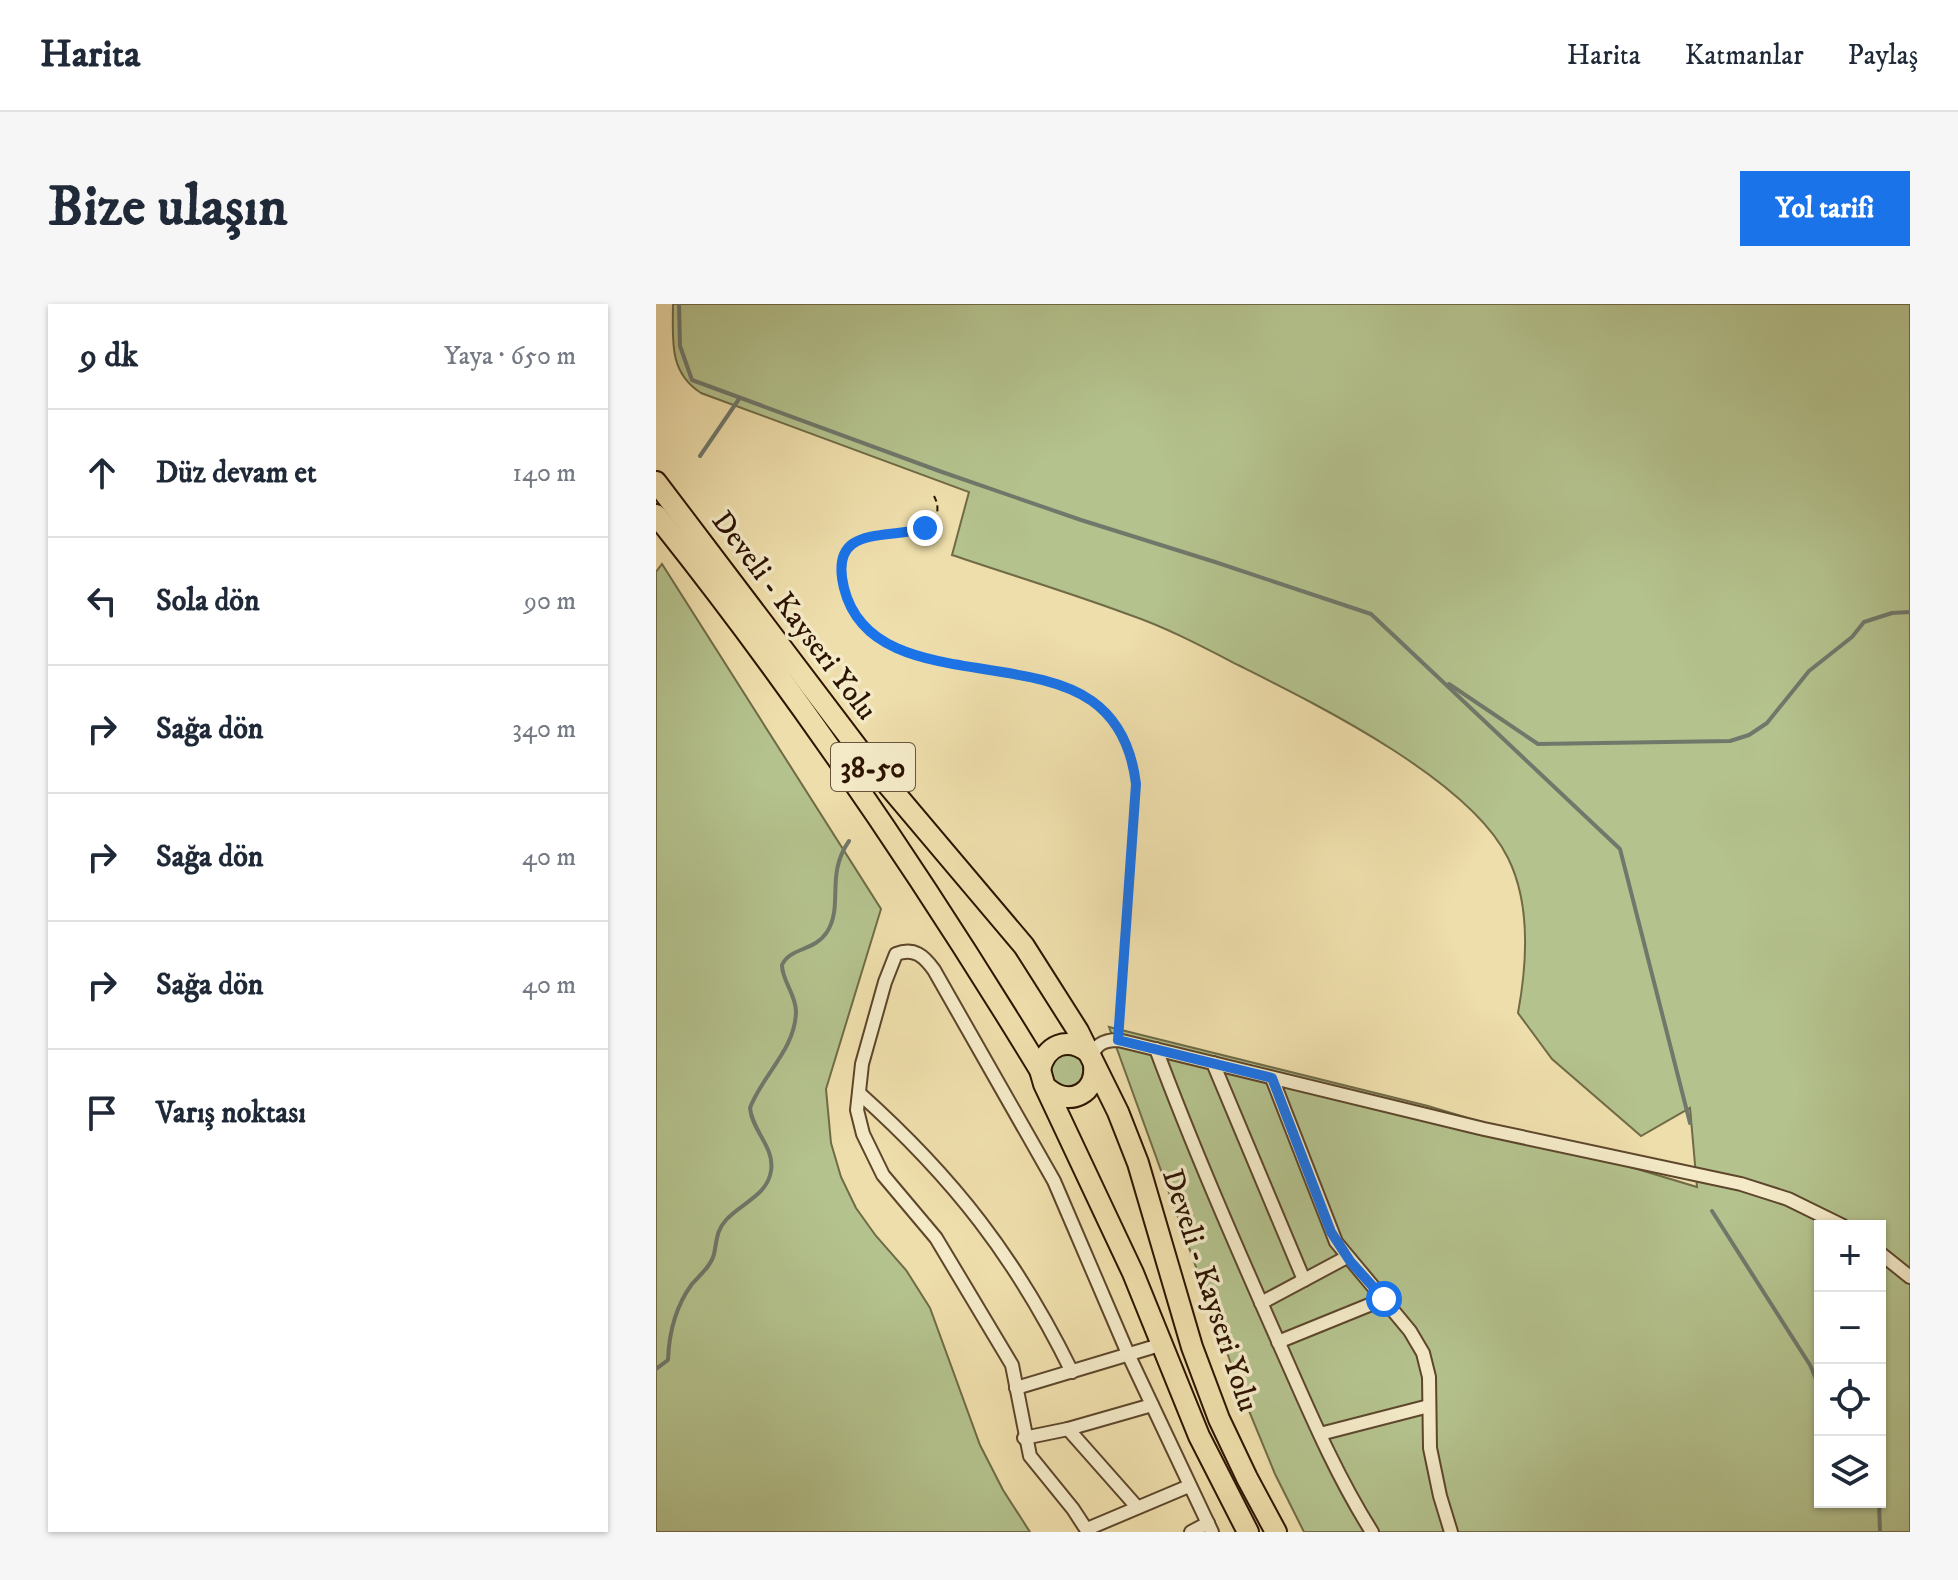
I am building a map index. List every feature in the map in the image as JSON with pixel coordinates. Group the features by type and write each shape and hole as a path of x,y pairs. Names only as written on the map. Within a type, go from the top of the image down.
{"highway":[{"name":"Develi - Kayseri Yolu","path":"656,482 866,759 1024,946 1078,1031 1118,1112 1138,1163 1205,1383 1232,1449 1276,1532"},
{"name":"Develi - Kayseri Yolu","path":"656,515 769,662 894,839 956,933 1044,1080 1110,1221 1208,1456 1248,1532"},
{"path":"1061,1044 1076,1045 1091,1058 1094,1078 1081,1095 1060,1097 1044,1080 1044,1056 1061,1044"}],"street":[{"path":"1189,1486 1087,1530 1059,1490 1033,1463 1024,1438 1012,1365 936,1238 874,1161 860,1122 857,1110 862,1064 896,954 914,951 929,963 1054,1181 1129,1356 1210,1528 1191,1532"},
{"path":"1091,1058 1099,1044 1118,1040 1484,1129 1741,1184 1788,1199 1831,1220"},
{"path":"1156,1049 1184,1123 1278,1342 1354,1504 1372,1532"},
{"path":"1213,1063 1304,1280"},
{"path":"1272,1078 1331,1232 1347,1257 1410,1331 1423,1353 1429,1377 1430,1448 1451,1532"},
{"path":"859,1093 909,1138 979,1219 1039,1309 1072,1372"},
{"path":"1261,1303 1347,1257"},
{"path":"1886,1258 1910,1277"},
{"path":"1278,1342 1384,1299"},
{"path":"1016,1388 1163,1344"},
{"path":"1024,1438 1152,1405"},
{"path":"1320,1434 1429,1406"},
{"path":"1068,1429 1137,1507"}],"path":[{"path":"934,496 938,506 936,516 925,528 869,535 850,547 841,568 848,601 860,623 886,645 907,653 1015,673 1069,688 1099,706 1120,732 1131,756 1136,784 1118,1040"}],"green space":[{"path":"673,304 1910,304 1910,1532 1304,1532 1275,1474 1242,1394 1109,1027 1428,1106 1697,1187 1690,1108 1641,1136 1552,1059 1518,1013 1525,955 1524,914 1508,858 1489,829 1427,773 1349,723 1172,632 1108,607 952,555 969,492 701,393 683,375 673,342"},
{"path":"662,564 881,909 826,1089 831,1143 841,1177 856,1208 906,1270 930,1308 980,1445 1003,1490 1030,1532 656,1532 656,572"},
{"path":"1067,1052 1079,1058 1085,1070 1079,1082 1067,1088 1055,1082 1049,1070 1055,1058"}],"waterway":[{"path":"679,304 680,346 692,380 1081,520 1371,614 1620,849 1690,1123"},
{"path":"700,456 739,399"},
{"path":"1449,684 1538,744 1730,741 1749,735 1767,723 1809,671 1852,637 1864,622 1892,613 1910,612"},
{"path":"656,1369 668,1360 677,1311 692,1284 711,1262 720,1228 769,1180 770,1154 750,1108 784,1050 794,1026 795,1005 782,965 791,955 816,943 827,932 834,911 838,866 849,841"},
{"path":"1712,1211 1814,1374"},
{"path":"1879,1508 1880,1532"}],"route":[{"path":"925,528 869,535 850,547 841,568 853,613 868,632 886,645 907,653 1015,673 1069,688 1091,700 1113,721 1131,756 1136,784 1118,1040 1272,1078 1336,1242 1384,1299"}]}
